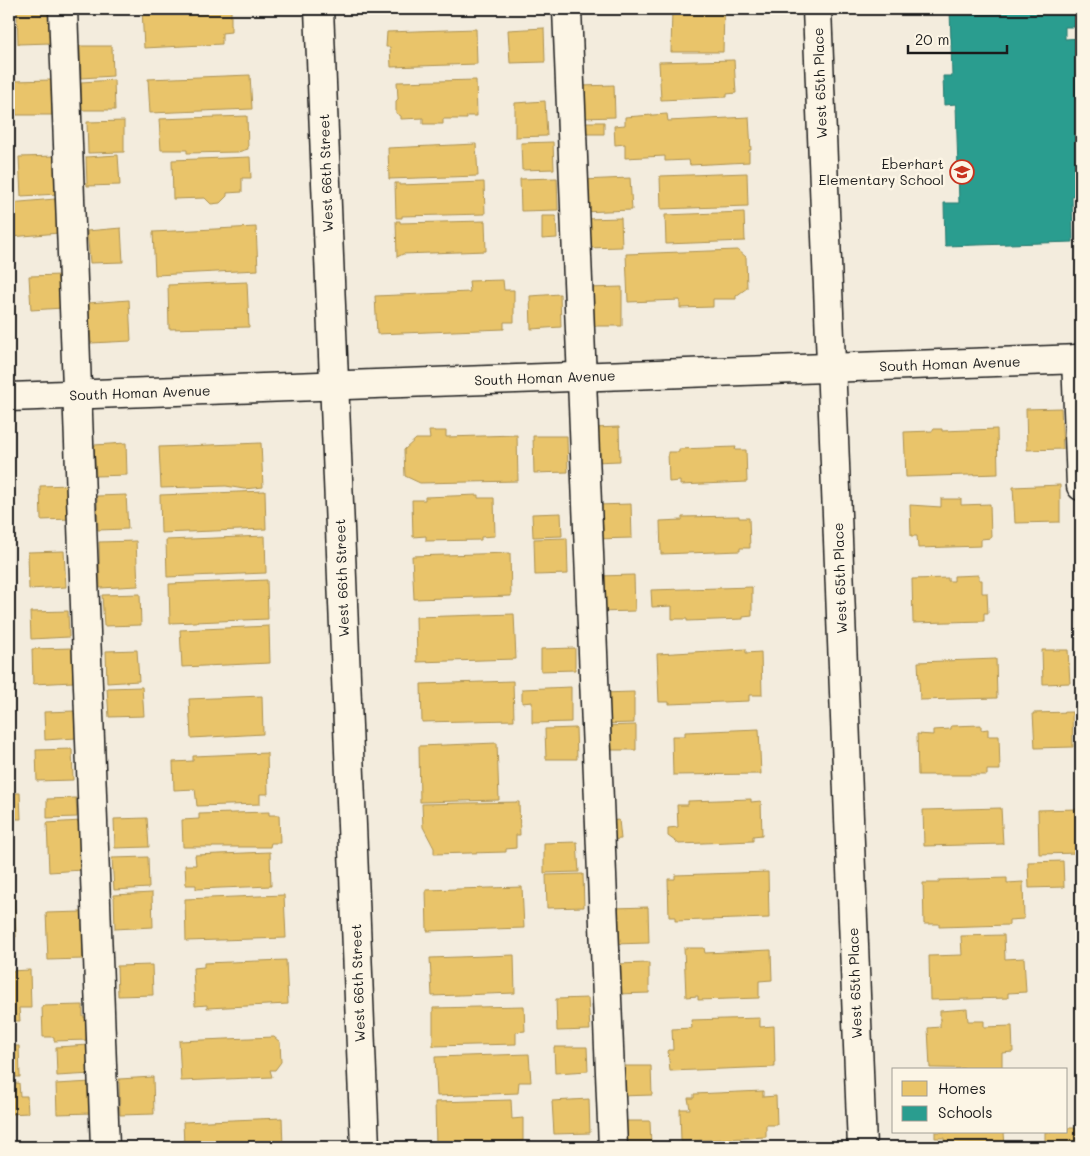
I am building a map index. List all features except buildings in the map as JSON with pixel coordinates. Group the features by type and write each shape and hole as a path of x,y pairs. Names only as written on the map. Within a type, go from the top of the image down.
{"street":[{"path":"63,9 105,1147"},
{"name":"West 66th Street","path":"320,9 365,1147"},
{"path":"567,9 613,1147"},
{"name":"West 65th Place","path":"818,9 862,1147"},
{"path":"1079,359 1081,486"},
{"name":"South Homan Avenue","path":"9,398 1079,359"}],"place":[{"name":"Eberhart Elementary School","path":"962,172"}]}
